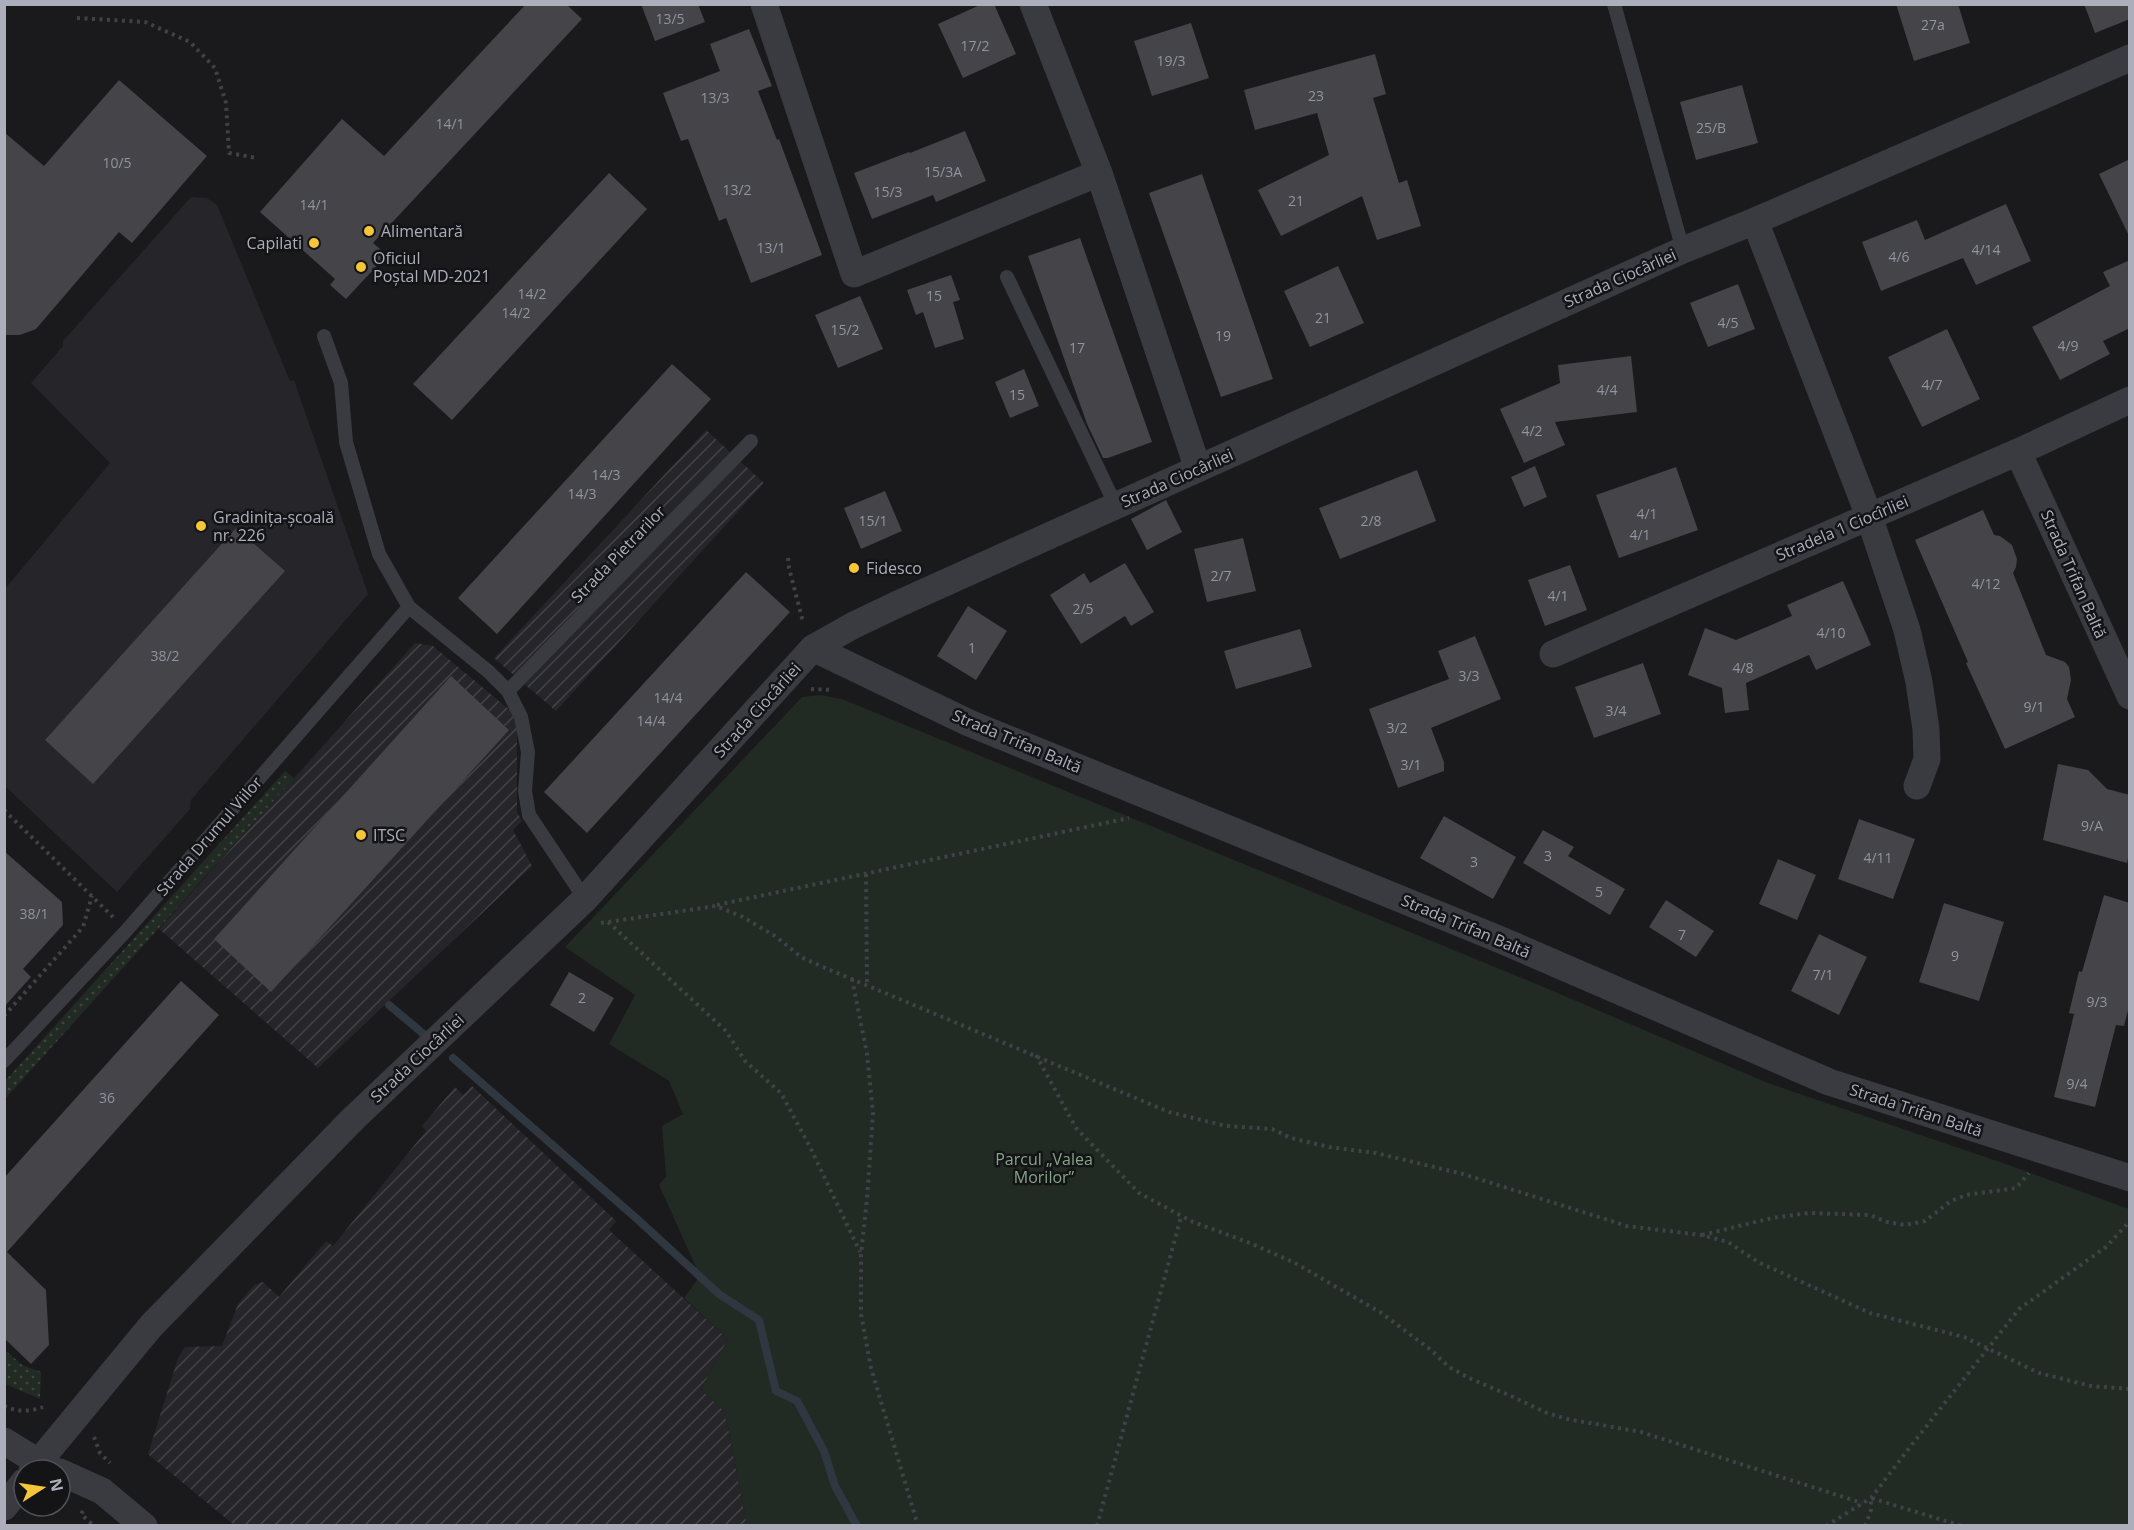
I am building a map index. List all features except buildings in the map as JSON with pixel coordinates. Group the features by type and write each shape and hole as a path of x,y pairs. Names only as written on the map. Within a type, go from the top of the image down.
{"street":[{"path":"764,4 854,274 1099,173"},
{"path":"1033,4 1099,173 1198,468"},
{"name":"Strada Ciocârliei","path":"52,1458 151,1326 353,1119 585,899 813,648 898,604 1683,250 2130,58"},
{"path":"1755,221 1869,516 1907,630 1919,682 1926,729 1927,759 1917,786"},
{"name":"Stradela 1 Ciocîrliei","path":"1552,654 2018,452 2130,400"},
{"name":"Strada Trifan Baltă","path":"2018,452 2130,696"},
{"name":"Strada Trifan Baltă","path":"813,648 969,723 1490,935 1829,1082 2130,1178"},
{"path":"4,1441 26,1458"},
{"path":"72,1481 102,1491 144,1526"}],"lane":[{"name":"Strada Ciocârliei","path":"1614,4 1683,250"},
{"path":"1007,277 1116,506"},
{"path":"324,336 341,383 346,442 379,554 408,607 489,672 508,691 521,717 528,752 525,792 529,814 585,899"},
{"name":"Strada Pietrarilor","path":"508,691 751,441"},
{"name":"Strada Drumul Viilor","path":"4,1061 126,931 408,607"}],"path":[{"path":"76,18 145,22 190,42 215,68 226,103 229,153 257,158"},
{"path":"4,810 126,931"},
{"path":"597,923 716,906 1132,818"},
{"path":"866,874 867,985"},
{"path":"4,1016 83,927 92,897"},
{"path":"716,906 741,916 775,936 801,957 1169,1112 1226,1126 1272,1129 1291,1138 1329,1147 1376,1153 1463,1174 1627,1226 1701,1235 1728,1242 1758,1262 1870,1313 1964,1337 2039,1373 2091,1386 2130,1389"},
{"path":"608,922 726,1031 745,1061 781,1093 810,1147 861,1254"},
{"path":"852,979 867,1054 873,1113 861,1254 861,1314 872,1368 917,1525"},
{"path":"1035,1054 1076,1128 1139,1193 1181,1216 1250,1242 1293,1262 1380,1312 1431,1350 1449,1367 1547,1413 1567,1419 1641,1432 1862,1503"},
{"path":"1701,1235 1772,1218 1809,1213 1870,1215 1887,1222 1905,1225 1925,1221 1951,1201 1966,1195 2016,1188 2046,1152"},
{"path":"1097,1526 1181,1216"},
{"path":"1826,1526 1871,1498 2019,1309 2106,1247 2130,1221"},
{"path":"4,1406 32,1411 43,1407"},
{"path":"94,1434 100,1453 113,1467"},
{"path":"1865,1526 1871,1510 1871,1498"},
{"path":"1871,1498 1962,1526"}],"shaded area":[{"name":"Gradinița-școală nr. 226","path":"191,197 207,198 217,205 290,381 294,380 368,594 191,800 190,809 117,892 5,786 4,590 110,463 31,383 63,346 63,341"},
{"path":"706,430 764,483 556,711 494,658"},
{"path":"415,643 433,646 511,711 517,727 517,812 522,821 513,830 532,866 318,1068 159,929"},
{"path":"472,1086 616,1221 609,1230 728,1339 701,1389 725,1412 747,1525 234,1525 148,1454 178,1358 185,1347 222,1346 238,1304 254,1285 263,1282 279,1297 326,1241 333,1246 426,1131 422,1126 455,1087 463,1095"}],"green space":[{"name":"Parcul „Valea Morilor”","path":"820,695 842,699 1539,985 1768,1083 2003,1163 2129,1209 2129,1525 747,1525 725,1412 701,1389 728,1339 684,1298 700,1276 659,1185 666,1176 662,1126 683,1114 669,1081 609,1044 635,995 565,947 802,697"},
{"path":"285,771 294,778 5,1099 5,1081"},
{"path":"5,1350 22,1365 41,1372 40,1399 5,1384"}],"waterway":[{"path":"389,1005 432,1041"},
{"path":"453,1058 719,1294 759,1320 776,1391 797,1401 824,1451 835,1486 857,1526"}],"place":[{"name":"Alimentară","path":"369,231"},
{"name":"Capilati","path":"314,243"},
{"name":"Oficiul Poștal MD-2021","path":"361,267"},
{"name":"Gradinița-școală nr. 226","path":"201,526"},
{"name":"Fidesco","path":"854,568"},
{"name":"ITSC","path":"361,835"}]}
